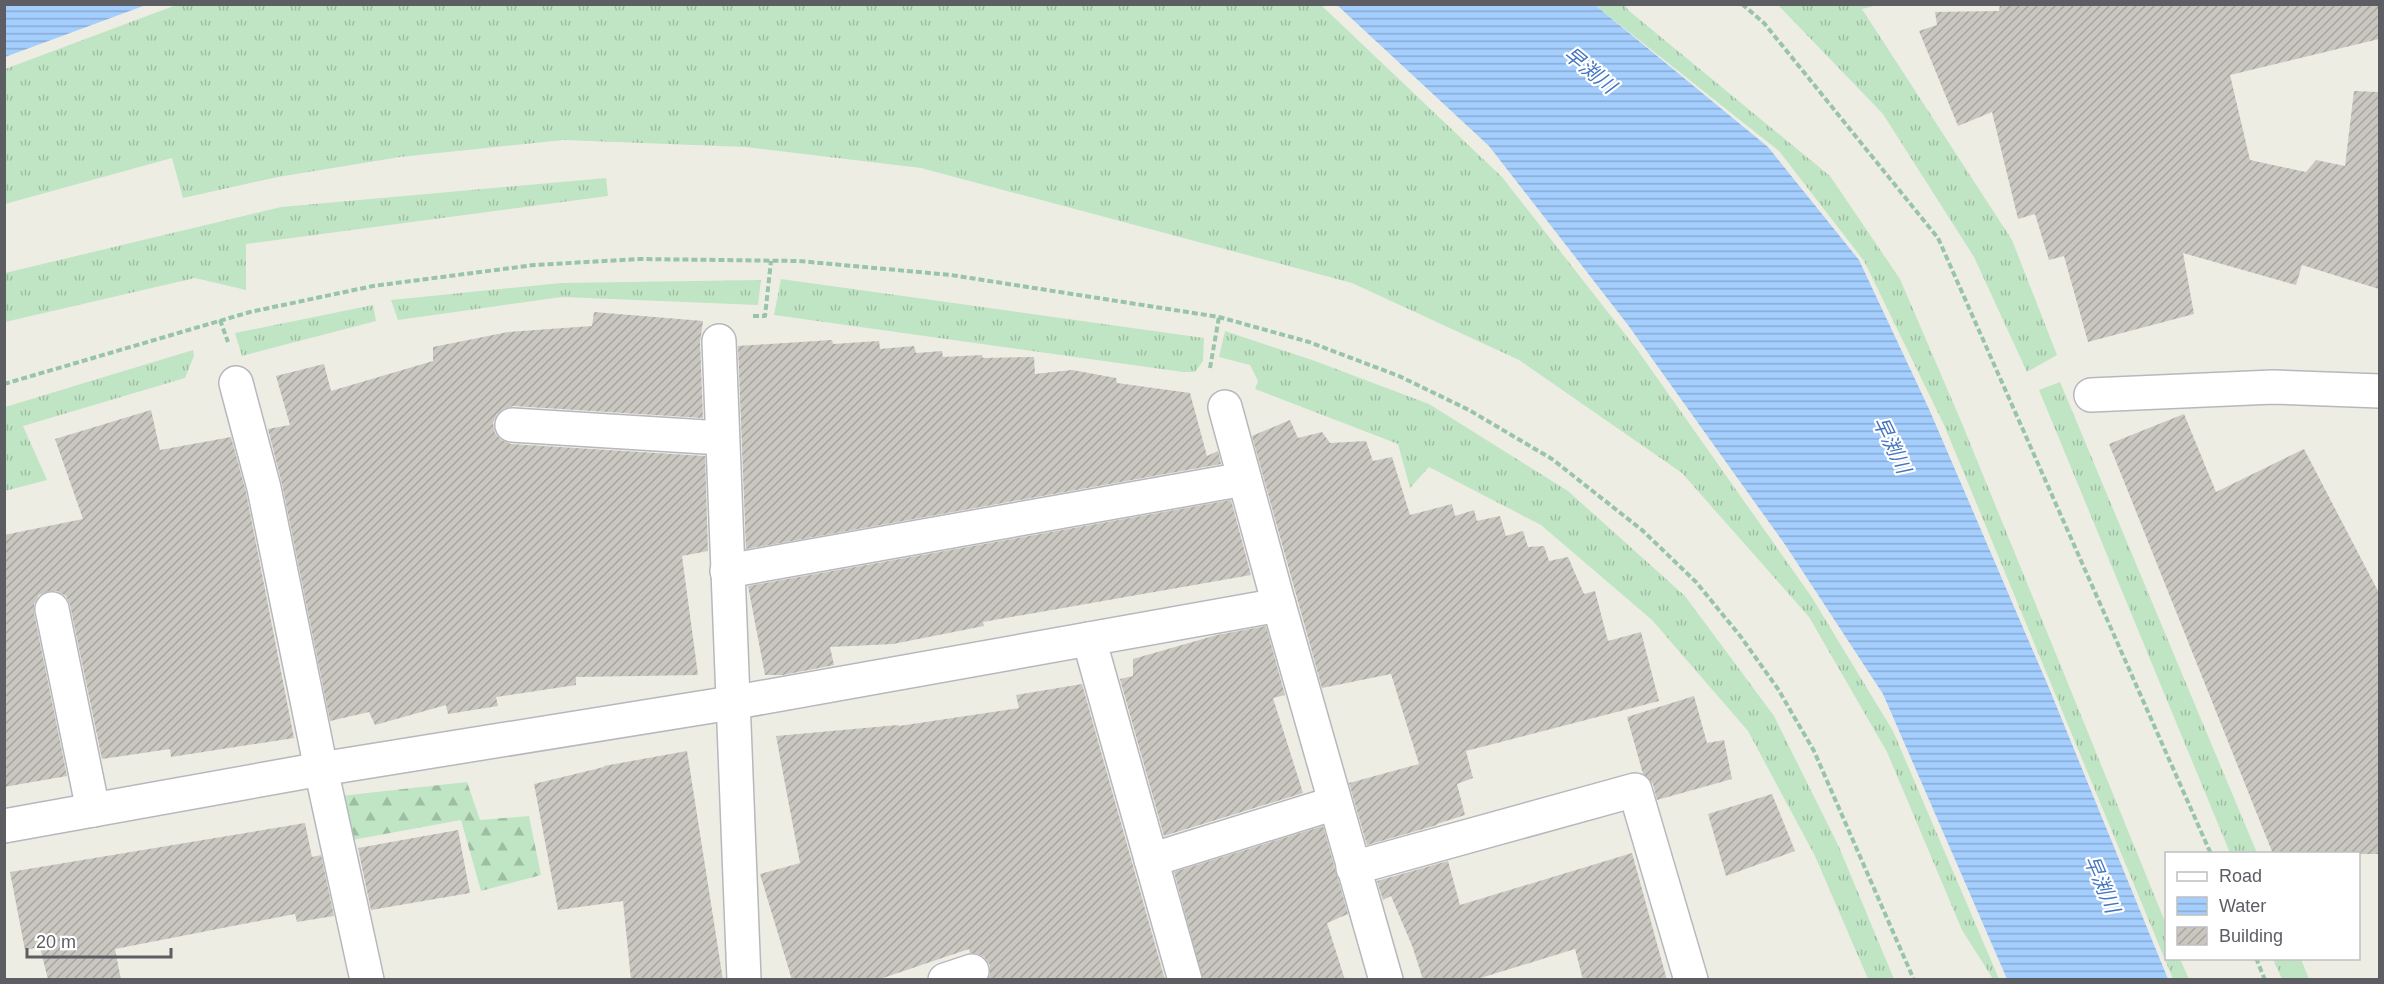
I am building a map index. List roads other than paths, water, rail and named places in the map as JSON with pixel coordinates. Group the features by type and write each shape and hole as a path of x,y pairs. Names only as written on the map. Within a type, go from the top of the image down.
{"street":[{"path":"719,341 731,703 744,980"},
{"path":"236,383 264,488 367,980"},
{"path":"2091,395 2273,387 2379,391"},
{"path":"1225,407 1386,980"},
{"path":"512,425 722,438"},
{"path":"727,571 1244,479"},
{"path":"4,826 321,769 731,703 1279,605"},
{"path":"52,609 93,810"},
{"path":"1089,639 1185,980"},
{"path":"1353,868 1635,790 1691,980"},
{"path":"1151,860 1335,803"}],"water":[{"path":"5,4 146,4 146,5 5,57"},
{"name":"早渕川","path":"1337,5 1595,5 1768,147 1859,260 1929,409 2049,688 2168,979 2007,979 1883,694 1786,546 1628,325 1489,146"}]}
